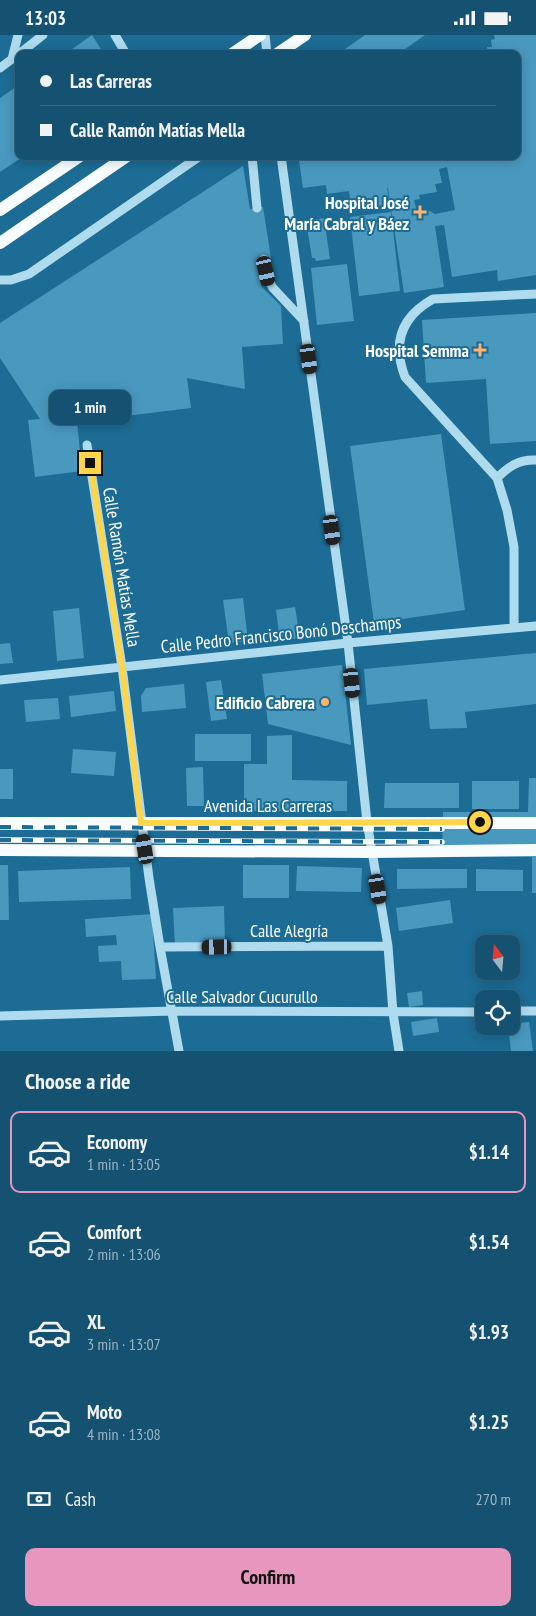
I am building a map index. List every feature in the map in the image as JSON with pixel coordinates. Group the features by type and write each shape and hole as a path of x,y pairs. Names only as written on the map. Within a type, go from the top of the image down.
{"main road":[{"path":"238,50 260,35"},
{"path":"284,50 305,35"},
{"path":"0,210 74,160"},
{"path":"0,243 121,160"},
{"name":"Avenida Las Carreras","path":"0,823 536,823"},
{"path":"0,850 536,850"}],"street":[{"path":"17,50 18,35"},
{"path":"24,50 43,35"},
{"path":"115,35 124,50"},
{"path":"265,35 267,50"},
{"path":"0,68 15,57"},
{"path":"0,280 11,280 29,275 194,160"},
{"path":"252,160 257,208"},
{"path":"283,160 348,643 367,822 388,946 393,1013 399,1051"},
{"path":"264,259 268,281 304,321"},
{"path":"514,627 514,547 507,511 497,478 405,377 400,364 400,339 408,319 422,305 433,299 536,293"},
{"name":"Calle Ramón Matías Mella","path":"87,445 122,667 141,823 160,947 179,1051"},
{"path":"497,478 516,463 536,460"},
{"name":"Calle Pedro Francisco Bonó Deschamps","path":"0,680 536,625"},
{"name":"Calle Alegría","path":"160,947 388,946"},
{"name":"Calle Salvador Cucurullo","path":"0,1016 172,1011 393,1013 475,1011"},
{"path":"520,1011 536,1011"}],"building":[{"path":"92,35 101,50 71,50"},
{"path":"365,35 425,35 404,50 344,50"},
{"path":"494,35 536,35 536,275 498,281 497,270 452,277 444,225 435,226 444,287 404,293 388,188 389,200 386,201 387,208 374,209 373,204 364,206 365,209 352,211 349,191 327,194 326,185 303,188 299,160 521,160 521,50 487,50 487,47 492,47 491,40 495,39","holes":["447,167 455,210 435,214 428,210 417,212 414,200 420,199 419,195 437,192 435,184 442,183 439,169"]},
{"path":"15,88 15,160 18,160 0,172 0,98"},
{"path":"243,166 250,209 263,207 271,258 258,260 261,286 281,306 283,344 242,347 245,389 187,378 191,408 77,422 82,471 35,477 28,420 40,419 0,358 0,323"},
{"path":"391,212 400,291 359,296 350,217"},
{"path":"324,218 330,259 316,261 315,258 312,258 306,221"},
{"path":"347,264 354,321 317,325 311,268"},
{"name":"Hospital Semma","path":"536,313 536,441 490,444 486,379 426,383 422,320"},
{"path":"441,434 465,610 374,623 350,446"},
{"path":"243,598 248,641 229,643 223,600"},
{"path":"295,607 300,638 280,641 276,610"},
{"path":"79,608 84,658 57,661 53,611"},
{"path":"10,643 13,663 0,664 0,644"},
{"path":"536,653 536,704 465,712 467,728 430,729 427,699 367,705 364,669"},
{"path":"342,665 351,745 268,724 262,674"},
{"path":"221,680 227,719 211,721 206,682"},
{"path":"184,684 186,708 142,712 141,696 146,688"},
{"path":"114,691 116,711 71,717 69,696"},
{"path":"58,698 60,719 26,722 24,700"},
{"path":"195,734 251,734 251,761 195,761"},
{"path":"292,735 292,780 347,781 347,811 244,811 244,764 267,764 267,736"},
{"path":"73,749 116,752 114,776 71,773"},
{"path":"203,767 204,806 187,806 186,768"},
{"path":"0,769 13,769 13,799 0,799"},
{"path":"529,778 536,778 536,893 532,893 532,857 442,857 443,812 528,812"},
{"path":"472,781 519,781 519,809 472,809"},
{"path":"385,783 459,783 459,808 384,808"},
{"path":"0,865 8,865 9,920 0,920"},
{"path":"243,865 289,865 289,898 243,898"},
{"path":"297,866 362,868 361,892 296,891"},
{"path":"130,867 131,899 19,902 18,871"},
{"path":"397,869 467,869 467,888 397,889"},
{"path":"476,869 523,870 523,891 476,891"},
{"path":"450,900 453,923 399,931 396,908"},
{"path":"224,906 225,944 175,946 173,908"},
{"path":"152,914 156,979 122,980 121,961 99,962 98,946 117,945 116,935 86,937 85,919"},
{"path":"422,991 423,1005 409,1007 407,993"},
{"path":"437,1018 439,1032 413,1036 411,1022"},
{"path":"529,1022 533,1051 511,1051 509,1035 520,1035 520,1023"}],"railway":[{"path":"0,827 442,829"},
{"path":"0,840 442,842"}],"place":[{"name":"Hospital José María Cabral y Báez","path":"420,212"},
{"name":"Hospital Semma","path":"480,350"},
{"name":"Edificio Cabrera","path":"325,702"}],"route":[{"path":"90,463 122,667 141,823 480,822"}]}
